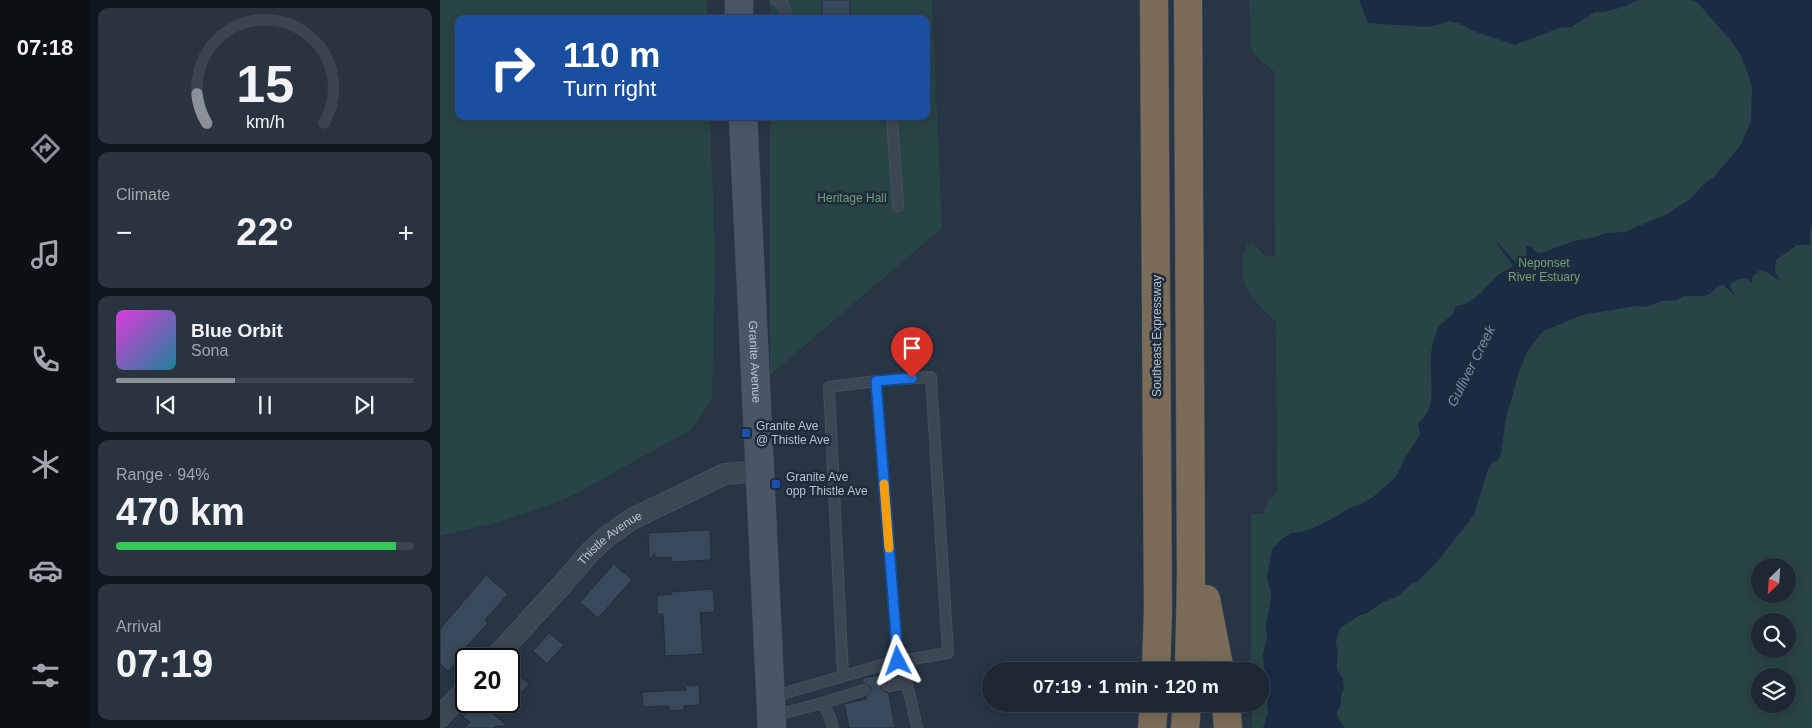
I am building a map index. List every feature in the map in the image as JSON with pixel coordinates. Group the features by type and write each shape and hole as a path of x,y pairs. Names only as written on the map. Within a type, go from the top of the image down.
{"highway":[{"name":"Southeast Expressway","path":"1154,0 1158,600 1156,662"},
{"path":"1168,0 1172,600 1170,662"},
{"path":"1188,0 1191,576 1189,662"},
{"path":"1204,0 1205,662"},
{"path":"1206,599 1218,662"},
{"path":"1152,728 1153,712"},
{"path":"1166,728 1167,712"},
{"path":"1185,728 1187,712"},
{"path":"1201,728 1202,712"},
{"path":"1227,712 1228,728"}],"main road":[{"path":"739,0 739,15"},
{"name":"Granite Avenue","path":"743,120 771,714"}],"street":[{"name":"Thistle Avenue","path":"504,648 590,552 632,519 725,474 760,471"},
{"path":"440,717 455,701"}],"lane":[{"path":"776,0 783,4 786,15"},
{"path":"892,120 898,206"},
{"path":"771,714 843,676 898,661 948,653 931,377 830,387 843,676"},
{"path":"876,381 898,661 907,683 917,728"},
{"path":"888,686 907,683"},
{"path":"771,714 823,703 864,690"},
{"path":"823,703 833,728"}],"green space":[{"path":"440,0 707,0 707,15 455,15 455,120 710,120 715,259 712,399 692,429 577,493 553,504 499,522 440,536"},
{"name":"Heritage Hall","path":"770,0 932,0 942,228 770,375 770,120 930,120 930,15 770,15"},
{"name":"Neponset River Estuary","path":"1249,0 1812,0 1812,728 1252,728 1252,712 1270,712 1270,662 1251,662 1251,514 1264,514 1268,502 1277,493 1276,322 1251,296 1245,284 1242,270 1243,256 1248,244 1253,243 1264,255 1272,257 1275,255 1274,71 1259,60 1251,49"}],"water":[{"path":"1359,0 1638,0 1623,7 1604,12 1595,12 1571,27 1559,28 1515,45 1449,21 1426,27 1368,23"},
{"name":"Gulliver Creek","path":"1692,0 1812,0 1812,225 1810,245 1797,245 1776,260 1775,272 1779,280 1760,270 1752,277 1752,283 1742,278 1731,283 1730,287 1736,296 1723,285 1718,286 1710,294 1704,296 1684,296 1677,300 1662,301 1644,307 1636,306 1582,315 1544,331 1528,350 1520,369 1506,418 1501,454 1498,460 1492,463 1488,469 1474,515 1436,563 1418,581 1410,585 1398,596 1381,603 1340,628 1336,641 1338,654 1337,669 1343,680 1344,689 1337,716 1345,728 1263,728 1268,712 1270,712 1270,662 1264,662 1263,655 1267,636 1266,625 1271,593 1267,577 1272,549 1291,533 1302,532 1315,527 1365,502 1396,477 1405,458 1420,435 1418,423 1429,410 1432,393 1431,353 1437,330 1453,314 1456,306 1463,305 1474,299 1498,275 1513,266 1494,239 1514,261 1520,263 1525,262 1527,255 1526,246 1530,246 1536,252 1541,253 1574,241 1596,237 1605,233 1625,232 1667,214 1689,200 1706,182 1714,177 1740,146 1751,121 1752,89 1749,76 1739,52 1698,3"}],"building":[{"path":"822,0 850,0 850,15 822,15"},
{"path":"710,530 711,560 671,562 671,557 655,558 655,553 649,560 648,533"},
{"path":"614,564 632,580 598,618 580,602"},
{"path":"486,575 508,594 485,620 488,623 465,648 455,648 455,663 448,671 440,664 440,629"},
{"path":"713,589 715,612 700,613 703,654 665,656 663,614 657,614 657,595"},
{"path":"549,633 564,645 547,664 533,651"},
{"path":"885,674 886,679 882,683 881,688 889,693 895,728 849,728 844,704 866,699 871,688 863,683 862,678"},
{"path":"520,676 529,684 520,694"},
{"path":"699,685 700,705 684,706 684,710 669,711 669,706 643,707 642,692 686,690 685,686"},
{"path":"466,713 492,713 507,726 464,728 470,722 463,717"}],"slow traffic":[{"path":"884,484 889,548"}],"place":[{"name":"Granite Ave @ Thistle Ave","path":"746,433"},
{"name":"Granite Ave opp Thistle Ave","path":"776,484"}],"route":[{"path":"898,661 876,381 912,378"}]}
